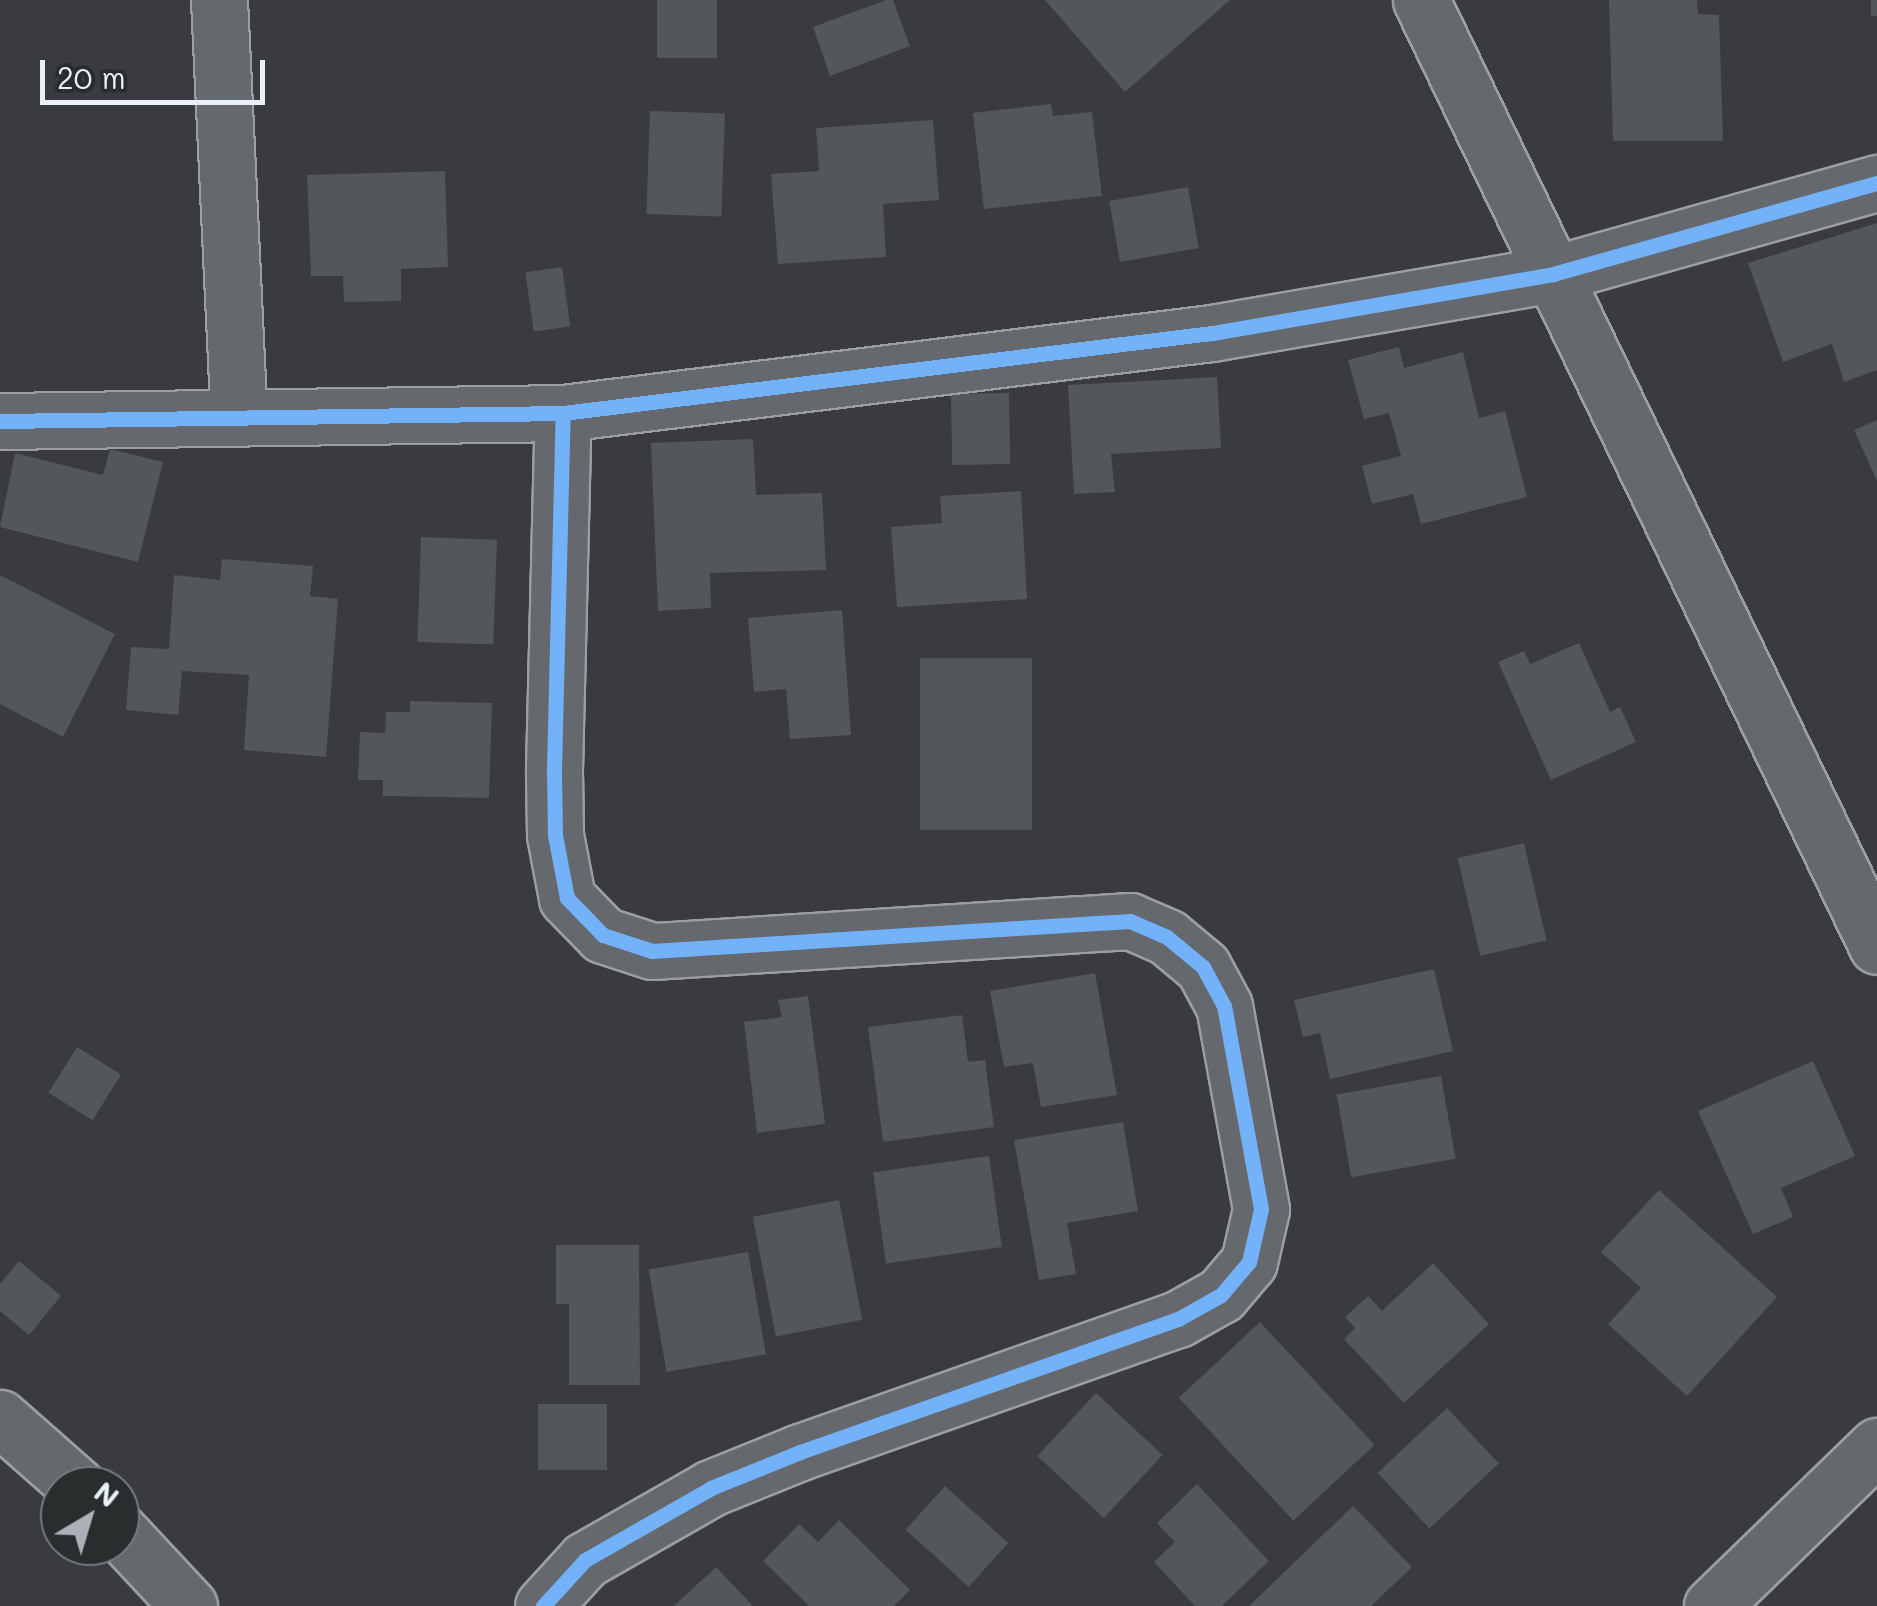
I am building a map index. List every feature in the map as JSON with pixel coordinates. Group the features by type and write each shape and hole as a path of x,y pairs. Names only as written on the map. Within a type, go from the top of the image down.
{"street":[{"path":"219,0 239,418"},
{"path":"1421,0 1877,946"},
{"path":"0,421 563,413 1212,333 1553,274 1877,183"},
{"path":"543,1606 585,1560 711,1488 800,1452 1178,1319 1207,1303 1221,1295 1250,1262 1260,1208 1224,1006 1203,967 1167,937 1130,921 652,951 603,934 567,898 556,835 554,769 563,413"},
{"path":"0,1418 54,1466"},
{"path":"1712,1606 1877,1446"},
{"path":"140,1553 189,1606"}],"building":[{"path":"657,0 717,0 717,58 657,58"},
{"path":"893,0 910,46 830,76 813,27"},
{"path":"1045,0 1230,0 1125,92"},
{"path":"1609,0 1697,0 1698,14 1719,15 1723,141 1613,141"},
{"path":"1871,0 1877,0 1877,16 1871,16"},
{"path":"1051,104 1053,116 1092,112 1102,196 984,209 973,113"},
{"path":"650,111 725,114 721,217 646,214"},
{"path":"933,120 939,200 883,204 886,257 778,264 771,174 819,171 816,128"},
{"path":"445,171 448,267 401,269 401,301 344,302 343,276 311,276 307,175"},
{"path":"1188,187 1199,248 1120,262 1109,201"},
{"path":"1877,223 1877,370 1844,382 1832,344 1783,362 1748,263"},
{"path":"562,267 570,326 534,332 525,272"},
{"path":"1399,347 1404,368 1463,352 1479,418 1505,411 1527,497 1421,524 1413,494 1372,504 1362,466 1401,456 1389,413 1364,419 1348,360"},
{"path":"1217,377 1221,448 1111,454 1115,492 1074,494 1068,385"},
{"path":"1009,393 1010,464 952,465 951,394"},
{"path":"1877,420 1877,481 1854,430"},
{"path":"753,439 756,495 822,493 826,570 710,573 711,608 658,611 651,443"},
{"path":"110,449 163,462 138,562 0,527 15,453 103,475"},
{"path":"1021,491 1027,599 897,607 891,527 942,523 940,496"},
{"path":"421,537 497,540 493,645 417,642"},
{"path":"222,559 313,566 310,596 338,599 326,757 244,750 249,675 182,671 178,715 126,710 131,647 169,649 174,575 220,580"},
{"path":"0,575 115,634 63,737 0,704"},
{"path":"842,610 851,735 790,739 786,689 754,692 748,618"},
{"path":"1579,643 1610,712 1620,707 1636,742 1551,780 1498,662 1524,651 1530,664"},
{"path":"920,658 1032,658 1032,830 920,830"},
{"path":"410,701 492,703 489,798 383,796 383,780 358,780 360,732 385,733 386,712 410,712"},
{"path":"1524,843 1546,940 1480,956 1458,858"},
{"path":"1434,969 1453,1051 1330,1079 1320,1033 1303,1037 1294,1000"},
{"path":"1095,973 1117,1095 1041,1107 1033,1063 1004,1067 990,991"},
{"path":"808,996 825,1124 757,1133 744,1022 782,1017 778,1000"},
{"path":"962,1015 968,1062 985,1060 994,1127 883,1142 868,1027"},
{"path":"77,1047 121,1075 92,1120 48,1093"},
{"path":"1813,1061 1855,1156 1781,1188 1793,1217 1753,1234 1698,1111"},
{"path":"1441,1076 1456,1159 1351,1177 1337,1094"},
{"path":"1123,1122 1138,1211 1067,1223 1076,1274 1039,1280 1014,1140"},
{"path":"989,1156 1002,1247 886,1263 873,1172"},
{"path":"1659,1190 1777,1297 1687,1396 1608,1324 1641,1288 1601,1252"},
{"path":"839,1200 862,1320 776,1337 753,1217"},
{"path":"556,1245 639,1245 640,1385 569,1385 569,1304 556,1304"},
{"path":"748,1252 766,1354 667,1372 649,1270"},
{"path":"19,1261 61,1296 29,1335 0,1311 0,1284"},
{"path":"1433,1263 1489,1324 1404,1403 1344,1339 1355,1328 1345,1317 1368,1296 1382,1311"},
{"path":"1260,1322 1375,1445 1293,1521 1179,1398"},
{"path":"1096,1393 1163,1455 1104,1518 1037,1456"},
{"path":"538,1404 607,1404 607,1470 538,1470"},
{"path":"1447,1408 1499,1464 1429,1528 1378,1473"},
{"path":"1197,1484 1269,1561 1222,1606 1195,1606 1154,1562 1175,1542 1157,1523"},
{"path":"945,1486 1008,1543 969,1587 906,1530"},
{"path":"1353,1506 1412,1567 1371,1606 1249,1606"},
{"path":"839,1520 910,1590 894,1606 809,1606 763,1561 799,1524 818,1542"},
{"path":"716,1567 753,1606 674,1606"}],"cycle path":[{"path":"0,421 563,413 1212,333 1553,274 1877,183"},
{"path":"543,1606 585,1560 711,1488 800,1452 1178,1319 1221,1295 1249,1262 1261,1209 1224,1006 1203,967 1167,937 1130,921 652,951 603,935 567,898 555,835 554,769 563,413"}]}
